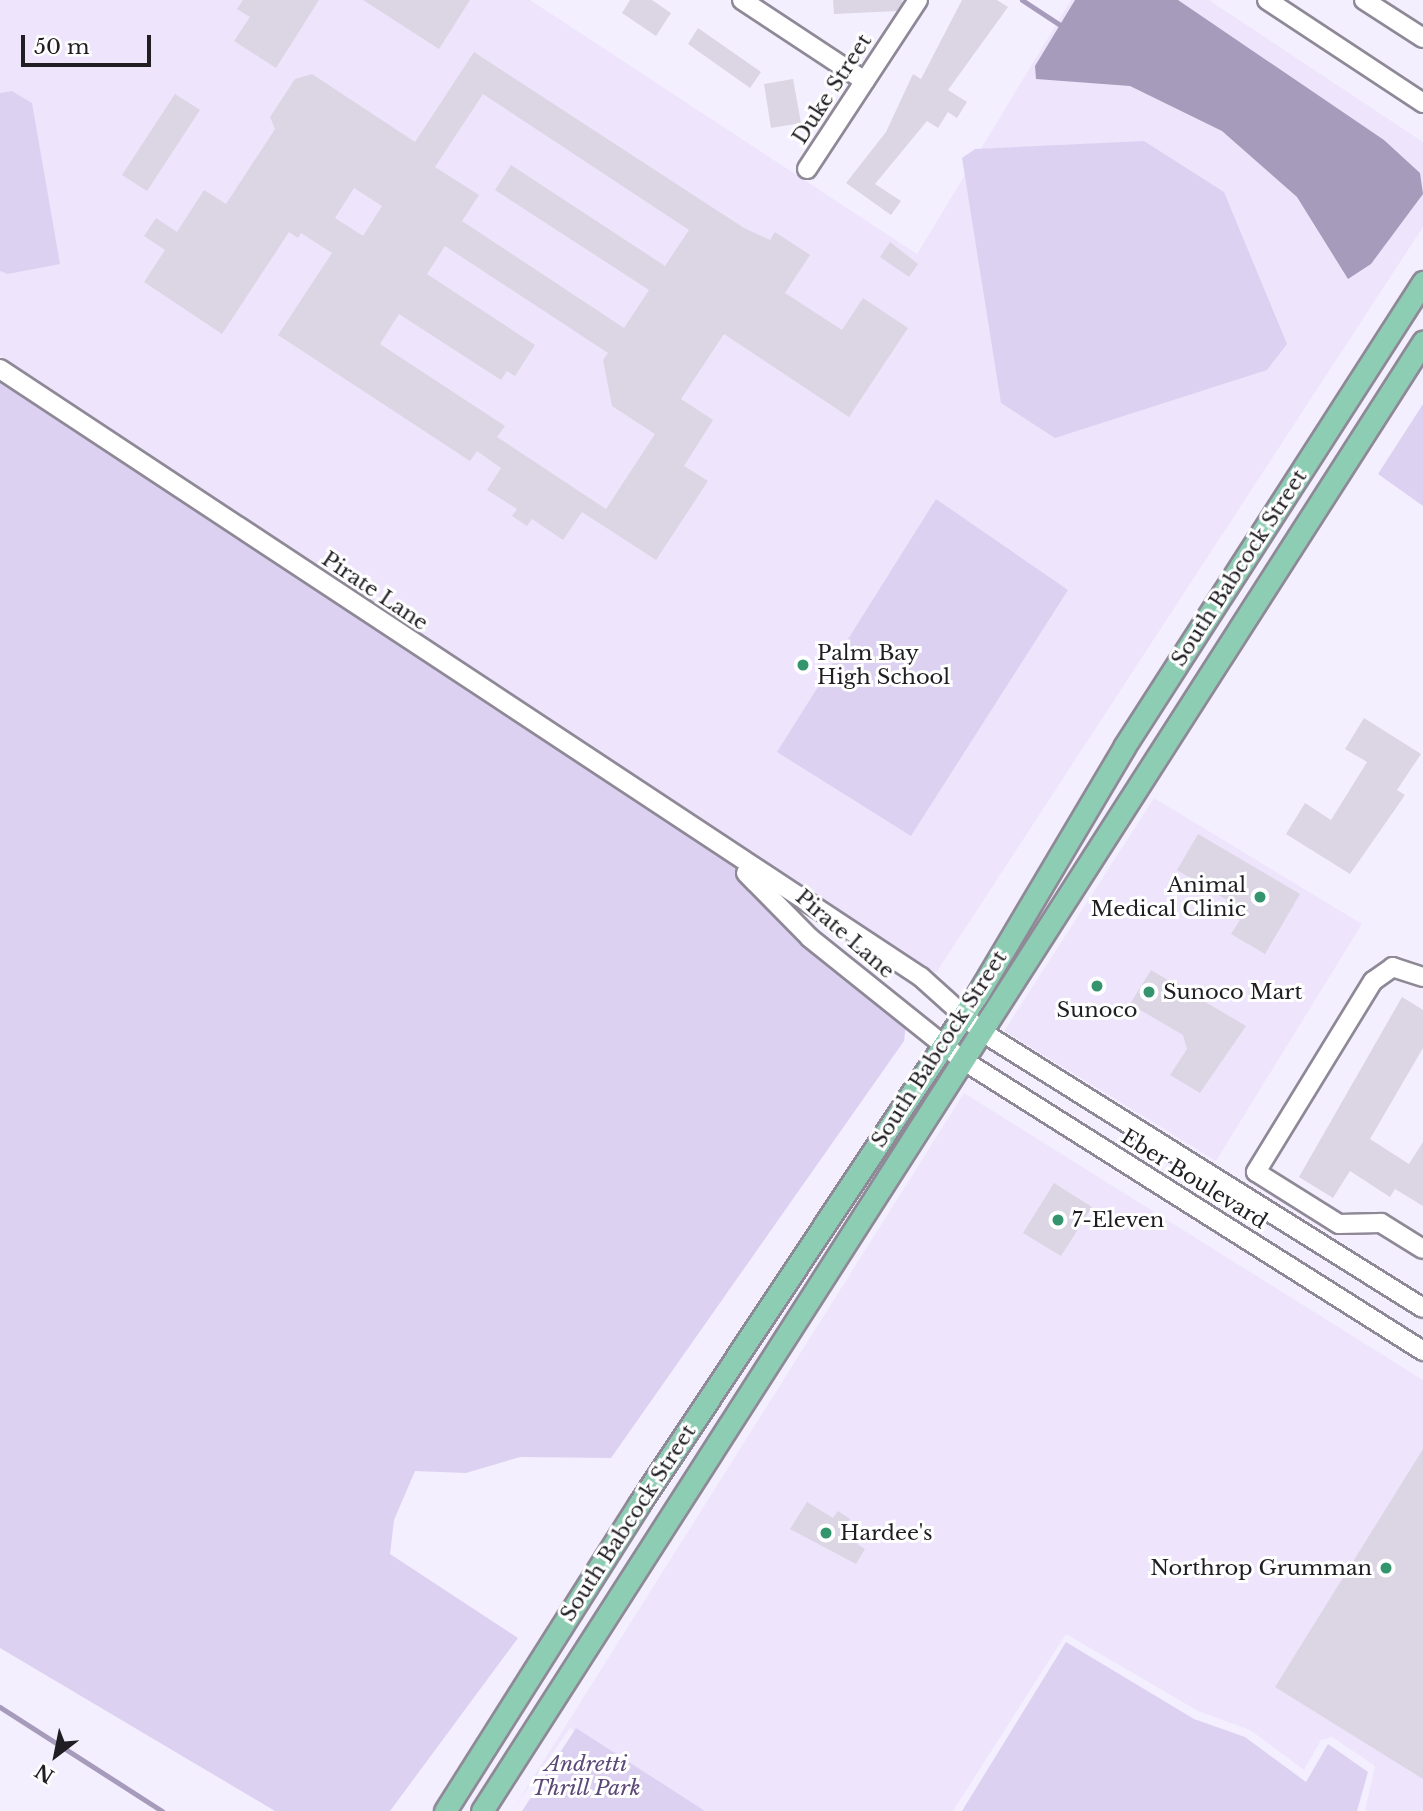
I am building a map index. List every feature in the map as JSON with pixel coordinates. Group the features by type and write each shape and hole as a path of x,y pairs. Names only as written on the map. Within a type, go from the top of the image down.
{"main road":[{"name":"South Babcock Street","path":"445,1811 964,1014 1124,747 1423,282"},
{"name":"South Babcock Street","path":"482,1811 961,1059 982,1032 1423,342"}],"street":[{"path":"742,0 864,81"},
{"name":"Duke Street","path":"807,169 918,0"},
{"path":"1267,0 1423,103"},
{"path":"1364,0 1423,38"},
{"name":"Pirate Lane","path":"0,369 921,977 964,1014"},
{"name":"Pirate Lane","path":"725,850 810,938 943,1044"},
{"path":"1423,977 1393,967 1373,981 1256,1172 1339,1224 1381,1223 1423,1249"},
{"name":"Eber Boulevard","path":"964,1014 982,1032 1423,1308"},
{"name":"Eber Boulevard","path":"943,1044 961,1059 1423,1351"}],"shaded area":[{"name":"Palm Bay High School","path":"0,0 530,0 917,254 1071,0 1209,0 1423,142 1423,227 936,973 0,356"},
{"path":"1075,0 1178,0 1384,140 1420,173 1423,194 1371,264 1348,279 1297,197 1222,131 1130,86 1036,79 1035,66"},
{"path":"1154,798 1362,924 1216,1161 1004,1031"},
{"path":"964,1093 1423,1380 1423,1811 1365,1811 1375,1766 1332,1737 1321,1740 1304,1770 1250,1730 1198,1711 1066,1634 953,1811 638,1811 609,1749 570,1728 512,1811"}],"green space":[{"path":"12,91 32,103 60,264 8,274 0,271 0,93"},
{"path":"1144,141 1224,192 1287,344 1267,370 1055,438 1001,403 962,158 975,149"},
{"path":"0,370 725,850 907,1016 904,1041 611,1458 520,1457 466,1473 415,1471 394,1520 390,1554 518,1638 390,1811 275,1811 0,1648"},
{"path":"1423,404 1423,506 1378,474"},
{"path":"936,499 1068,590 911,836 777,752"},
{"path":"1066,1642 1194,1719 1245,1737 1306,1782 1328,1744 1368,1772 1357,1811 962,1811"},
{"name":"Andretti Thrill Park","path":"576,1728 705,1811 522,1811"}],"building":[{"path":"243,0 319,0 276,68 234,41 250,17 237,9"},
{"path":"363,0 470,0 439,49"},
{"path":"630,0 652,0 671,13 656,36 622,13"},
{"path":"833,0 902,0 902,3 897,11 834,14"},
{"path":"962,0 997,0 1008,7 948,90 967,102 957,118 948,112 938,128 927,121 875,184 901,201 891,215 846,183 886,132 913,74 921,79"},
{"path":"698,28 761,72 750,88 688,44"},
{"path":"474,52 744,228 770,240 775,232 810,255 785,293 842,330 863,298 908,328 849,417 724,334 681,399 713,420 684,466 708,481 656,560 582,512 563,540 532,519 527,526 512,516 517,509 487,490 501,468 477,451 470,461 278,335 332,253 301,233 298,238 289,232 222,334 144,282 165,250 144,236 156,218 177,232 204,190 226,204 275,129 270,117 295,79 312,74 415,142","holes":["483,94 689,230 665,266 511,165 495,190 649,290 624,328 462,221 479,195 435,167","354,188 382,206 363,236 335,218","445,246 608,353 603,360 612,406 655,434 606,509 497,437 505,426 380,344 399,314 501,380 507,371 515,376 535,345 427,274"]},
{"path":"793,79 801,123 771,128 764,84"},
{"path":"175,94 200,110 147,191 122,175"},
{"path":"890,242 918,264 909,277 880,257"},
{"path":"1364,718 1421,754 1397,790 1405,795 1350,874 1286,834 1305,803 1331,820 1367,762 1345,749"},
{"name":"Animal Medical Clinic","path":"1198,834 1300,894 1265,954 1231,934 1240,920 1222,909 1227,900 1177,870"},
{"path":"1151,970 1246,1026 1200,1093 1170,1075 1187,1049 1183,1035 1130,1004"},
{"path":"1402,997 1423,1010 1423,1048 1370,1139 1409,1164 1423,1142 1423,1206 1395,1189 1390,1197 1350,1171 1333,1198 1299,1177"},
{"name":"7-Eleven","path":"1054,1183 1092,1207 1061,1256 1023,1233"},
{"name":"Northrop Grumman","path":"1423,1449 1423,1779 1275,1687"},
{"name":"Hardee's","path":"807,1502 833,1518 838,1511 850,1519 845,1525 862,1536 857,1544 865,1549 856,1564 790,1529"}],"waterway":[{"path":"1022,0 1060,25"},
{"path":"0,1707 162,1811"}],"place":[{"name":"Palm Bay High School","path":"803,665"},
{"name":"Animal Medical Clinic","path":"1260,897"},
{"name":"Sunoco","path":"1097,986"},
{"name":"Sunoco Mart","path":"1149,992"},
{"name":"7-Eleven","path":"1058,1220"},
{"name":"Hardee's","path":"826,1533"},
{"name":"Northrop Grumman","path":"1386,1568"}]}
